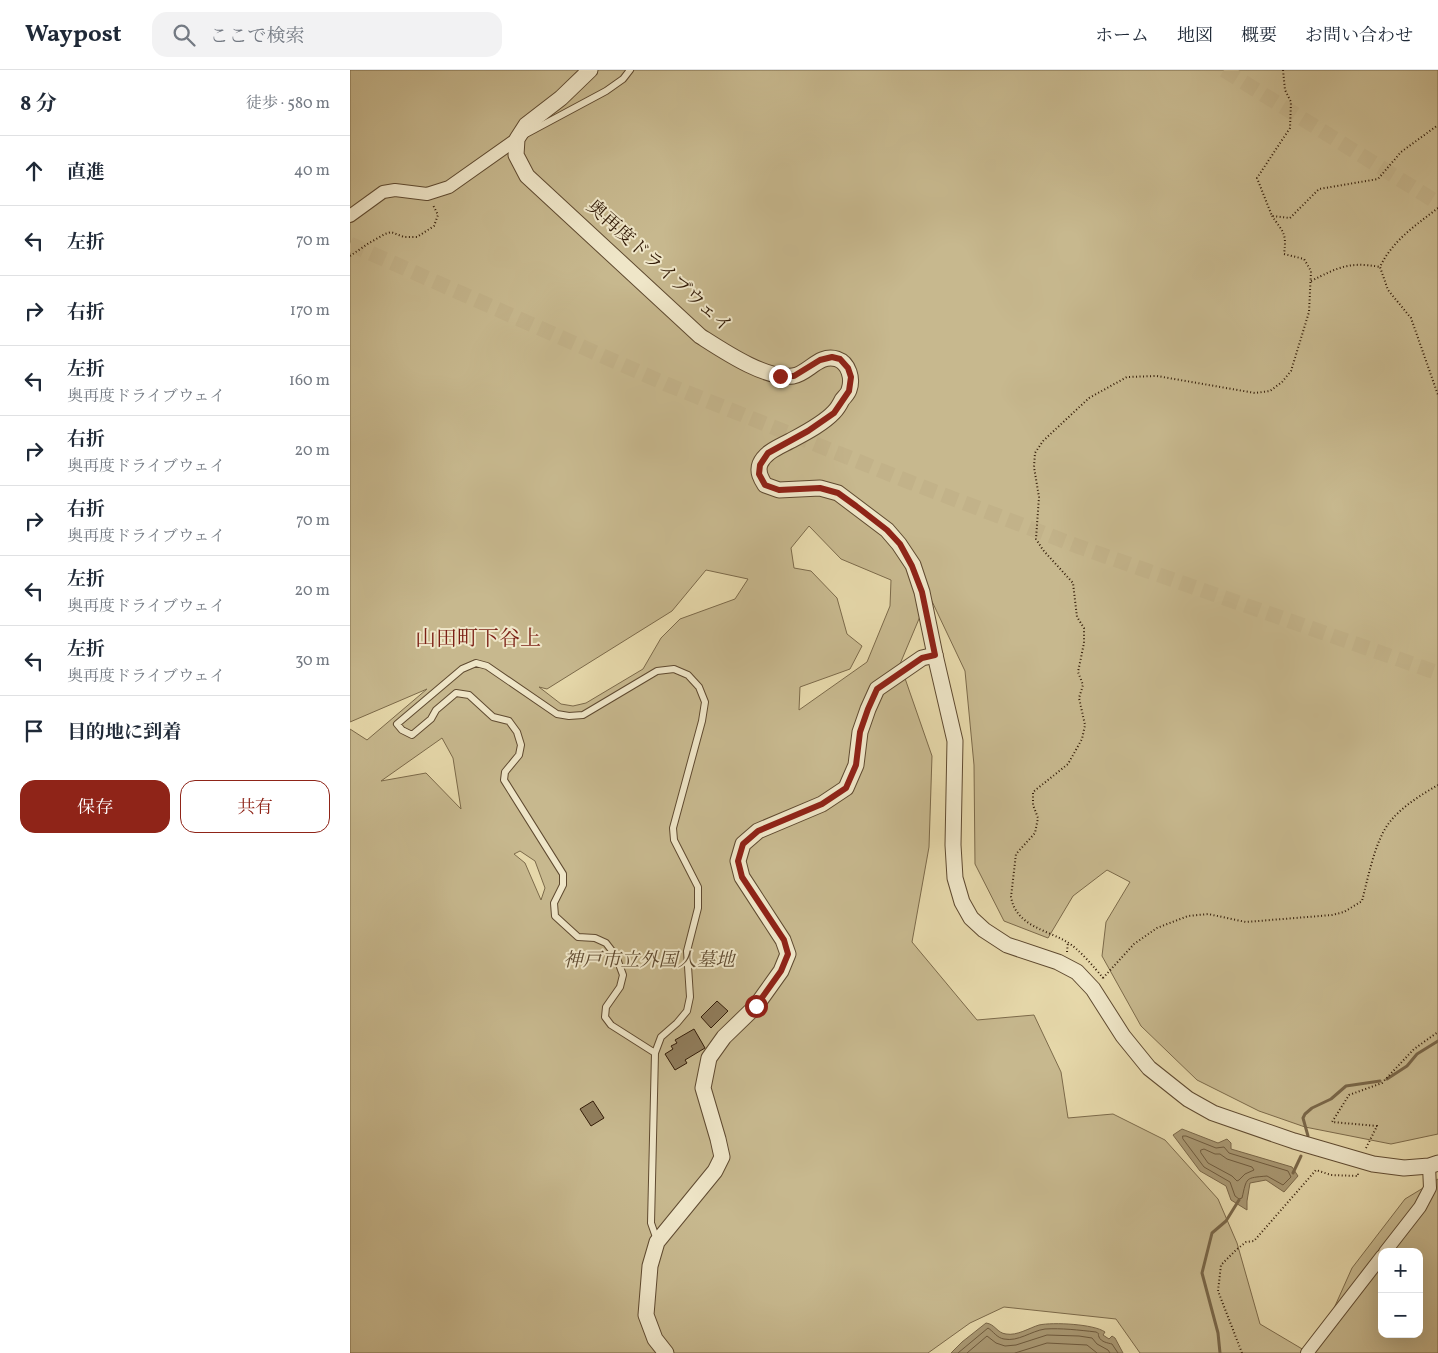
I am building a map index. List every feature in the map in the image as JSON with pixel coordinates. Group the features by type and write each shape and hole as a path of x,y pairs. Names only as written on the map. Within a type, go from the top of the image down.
{"street":[{"path":"350,216 383,192 395,190 427,194 449,187 517,139 526,125 561,98 590,70"},
{"name":"奥再度ドライブウェイ","path":"517,139 516,155 527,176 700,336 749,366 780,376 794,376 820,360 832,357 840,359 848,368 851,377 849,391 834,413 808,431 768,453 760,465 759,474 765,485 779,490 820,488 838,493 887,530 900,544 912,566 922,592 956,741 955,878 962,902 971,918 984,930 1007,945 1058,962 1098,983 1123,1036 1149,1068 1188,1099 1213,1113 1273,1134 1373,1164 1404,1168 1434,1164"},
{"path":"666,1353 655,1339 646,1314 650,1266 657,1242 715,1171 722,1157 703,1088 709,1058 724,1037 756,1006 781,971 788,954 784,940 742,877 738,861 743,844 758,831 822,804 846,788 856,765 860,732 877,689 922,658 935,655"},
{"path":"1388,1248 1420,1206 1430,1188 1434,1164"},
{"path":"1307,1353 1378,1261"}],"lane":[{"path":"517,139 606,91 623,79 630,70"},
{"path":"655,1053 611,1025 605,1016 606,1007 620,987 624,975 616,956 606,943 595,938 578,937 555,916 554,903 563,886 563,874 504,780 505,772 519,755 521,745 513,726 509,721 493,717 469,695 456,693 436,710 431,719 412,735 402,730 397,724 462,669 476,663 487,666 557,714 569,716 583,715 657,671 674,669 688,675 699,687 705,702 702,722 673,828 674,840 698,888 698,908 687,951 690,996 687,1011 678,1023 661,1037 655,1053 651,1223 657,1242"}],"path":[{"path":"1282,70 1285,90 1291,102 1290,128 1257,178 1272,216 1284,234 1286,240 1284,254 1304,259 1311,271 1309,312 1290,371 1282,382 1270,391 1255,393 1157,376 1127,376 1089,398 1043,441 1035,454 1034,467 1039,496 1036,539 1042,550 1073,583 1077,617 1084,628 1084,642 1078,672 1082,684 1079,698 1085,725 1082,739 1068,764 1033,792 1033,805 1038,818 1035,833 1016,854 1011,897 1012,904 1019,915 1040,930 1068,942 1098,983 1134,944 1157,928 1188,916 1208,914 1246,922 1332,915 1344,912 1362,901 1380,840 1389,823 1415,798 1438,785"},
{"path":"1272,216 1290,218 1319,189 1378,179 1401,152 1438,125"},
{"path":"350,256 384,234 391,232 404,237 417,237 434,226 438,215 427,194"},
{"path":"1438,208 1402,236 1385,256 1380,267 1388,290 1411,318 1438,395"},
{"path":"1311,281 1338,267 1364,264 1380,267"},
{"path":"1365,1149 1377,1126 1332,1122 1348,1094 1382,1083 1414,1049 1438,1032"},
{"path":"1242,1353 1218,1291 1221,1265 1246,1242 1254,1241 1316,1170 1332,1174 1358,1176 1358,1171"}],"green space":[{"name":"神戸市立外国人墓地","path":"350,70 1438,70 1438,1134 1391,1144 1305,1127 1259,1111 1197,1080 1141,1026 1102,956 1106,922 1130,882 1107,870 1073,896 1048,938 1004,921 975,864 974,765 965,671 929,595 900,664 932,756 929,847 912,942 977,1020 1034,1015 1061,1072 1068,1118 1113,1114 1165,1140 1218,1199 1237,1243 1260,1324 1309,1353 1140,1353 1116,1319 1004,1307 970,1323 928,1353 350,1353 350,729 367,740 427,689 350,722","holes":["809,526 841,559 891,580 890,606 867,662 799,710 800,687 850,669 862,646 847,634 837,598 811,571 794,568 791,548","706,570 748,579 735,599 680,619 661,638 643,669 586,703 573,706 561,704 539,687 547,689 672,611","442,738 453,758 461,809 426,773 381,781","520,851 535,861 545,888 541,900 525,863 514,854"]},
{"path":"1438,1179 1438,1353 1314,1353 1352,1268 1405,1199"}],"water":[{"path":"1182,1129 1218,1143 1227,1139 1231,1143 1231,1149 1292,1167 1298,1176 1284,1192 1266,1180 1250,1183 1247,1210 1231,1200 1226,1186 1200,1171 1173,1135"},
{"path":"986,1323 992,1325 1000,1332 1010,1334 1019,1333 1045,1324 1073,1324 1092,1327 1105,1332 1103,1335 1109,1339 1112,1336 1115,1338 1123,1353 951,1353"}],"building":[{"path":"717,1001 728,1011 711,1028 701,1017"},
{"path":"694,1029 705,1048 685,1060 687,1063 675,1070 665,1054 673,1049 671,1046 677,1043 675,1040"},
{"path":"593,1101 604,1118 591,1126 580,1109"}],"waterway":[{"path":"1387,1079 1407,1066 1417,1054 1438,1041"},
{"path":"1308,1136 1303,1118 1312,1108 1331,1099 1346,1086 1380,1081"},
{"path":"1293,1173 1301,1156"},
{"path":"1220,1353 1218,1333 1202,1273 1212,1233 1226,1221 1239,1200"}],"tunnel":[{"path":"1224,70 1438,203"},
{"path":"350,244 666,384 907,481 1077,546 1438,673"}],"district":[{"name":"山田町下谷上","path":"478,639"}],"route":[{"path":"756,1006 781,971 788,954 784,940 742,877 738,861 743,844 758,831 822,804 846,788 856,765 860,732 877,689 922,658 935,655 922,592 912,566 900,544 887,530 838,493 820,488 779,490 765,485 759,474 760,465 768,453 808,431 834,413 849,391 851,377 848,368 840,359 832,357 820,360 794,376 780,376"}]}
